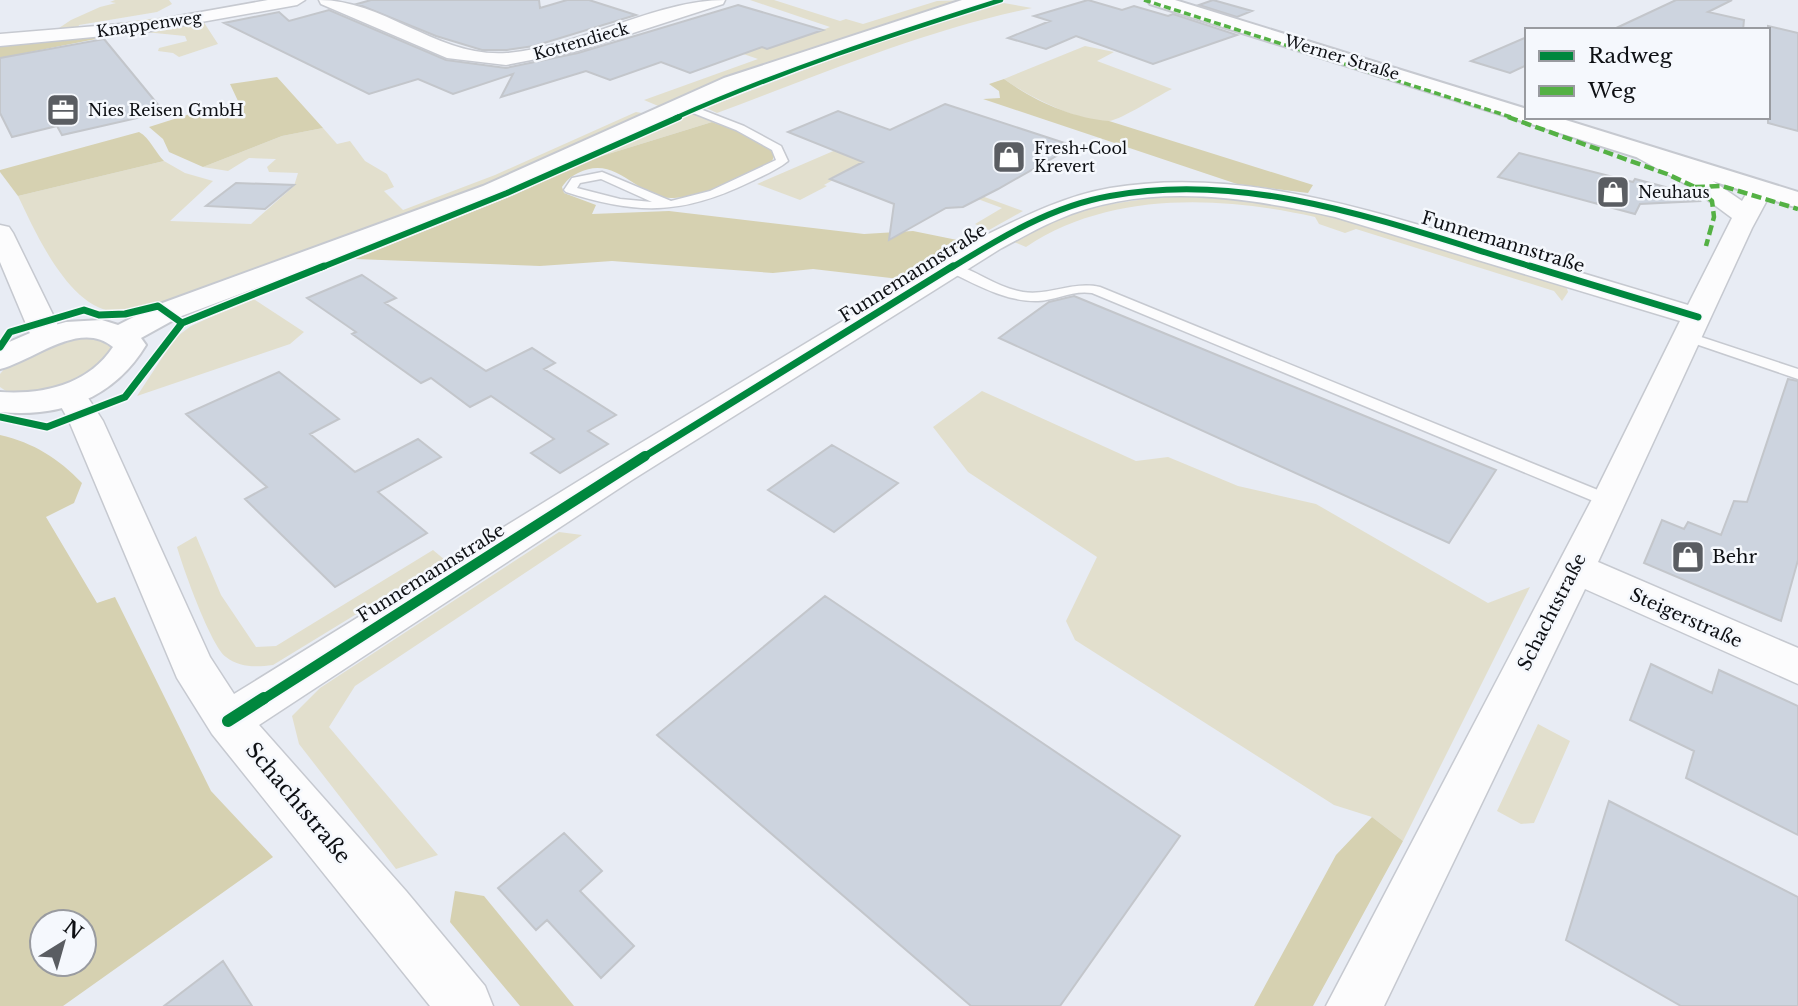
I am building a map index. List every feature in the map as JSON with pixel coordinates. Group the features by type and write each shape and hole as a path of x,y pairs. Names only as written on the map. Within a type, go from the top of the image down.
{"street":[{"name":"Knappenweg","path":"0,40 145,27 297,0"},
{"name":"Kottendieck","path":"327,0 454,54 506,59 570,47 717,0"},
{"path":"121,335 181,306 492,191 682,105 788,63 981,0"},
{"name":"Werner Straße","path":"1156,0 1525,115"},
{"path":"1538,119 1646,153 1753,203 1798,200"},
{"name":"Funnemannstraße","path":"228,721 619,472 1020,225 1071,204 1146,191 1194,188 1230,190 1305,201 1340,209 1694,327"},
{"name":"Schachtstraße","path":"1354,1006 1609,500 1753,203"},
{"path":"0,233 42,323 45,337"},
{"path":"0,359 45,337 93,329 121,335 130,345 123,360 102,378 70,394 38,401 0,402"},
{"name":"Schachtstraße","path":"70,394 86,421 192,666 228,721 465,1006"},
{"name":"Steigerstraße","path":"1574,568 1798,667"}],"lane":[{"path":"670,206 602,175 576,180 570,190 600,201 670,206 724,190 782,161 777,148 740,128 682,105"},
{"path":"951,268 1018,295 1037,297 1069,287 1095,290 1609,500"},
{"path":"1694,327 1798,374"}],"shaded area":[{"path":"169,0 172,4 157,12 79,25 78,28 173,16 53,32 71,20 116,3 110,2"},
{"path":"750,0 774,0 840,21 846,19 863,24 937,1 968,0 663,108 644,100 758,59 720,46 796,40 796,34 813,34 830,27"},
{"path":"1004,3 1032,8 912,41 717,113 706,108 856,50"},
{"path":"203,21 218,44 179,57 173,53 158,51 159,48 187,41 185,36 135,31"},
{"path":"92,37 96,39 0,58 0,44"},
{"path":"1085,46 1114,52 1097,61 1172,89 1123,116 1109,121 1098,121 1055,107 1004,79"},
{"path":"277,77 323,128 282,136 203,167 169,152 163,139 149,127 193,113 217,110 238,101 230,84"},
{"path":"1004,79 1041,101 1067,112 1109,121 1313,185 1308,193 1237,184 983,99 1000,98 999,91 989,84"},
{"path":"636,112 648,114 460,198 164,304 122,312 104,309 87,300 71,286 45,250 18,196 164,161 185,173 213,181 170,221 251,224 294,186 298,173 269,172 267,167 276,159 249,158 228,171 203,167 282,136 323,128 337,144 350,141 365,161 387,174 394,187 384,191 403,210 495,175"},
{"path":"693,113 712,122 592,159"},
{"path":"712,122 737,131 771,150 774,156 771,164 724,186 686,197 661,197 616,173 592,168 569,179 562,187 564,193 596,205 592,214 669,211 864,234 913,231 967,242 908,280 813,269 773,273 612,261 540,266 355,259 514,195 592,159"},
{"path":"139,132 164,161 18,196 0,172 0,170"},
{"path":"845,146 1023,211 989,230 975,224 1002,208 870,159 831,178 833,180 824,185 827,186 800,200 757,184"},
{"path":"1180,196 1231,198 1314,210 1566,286 1568,292 1562,301 1554,291 1356,229 1345,233 1319,224 1315,217 1242,205 1204,202 1130,207 1093,216 1059,229 1026,247 1014,242 1053,221 1094,208 1136,200"},
{"path":"252,298 304,332 290,344 137,396 175,338 191,326"},
{"path":"73,336 99,337 115,348 95,374 41,394 9,393 0,387 0,374 12,360"},
{"path":"982,391 1136,461 1168,457 1238,486 1316,504 1488,603 1530,587 1403,841 1372,817 1334,805 1075,640 1066,621 1097,557 968,472 933,427"},
{"path":"0,435 24,442 45,453 82,483 74,503 46,517 97,603 115,597 211,791 273,857 63,1006 0,1006"},
{"path":"559,532 582,535 355,686 329,727 438,855 396,869 299,744 292,716 320,688"},
{"path":"196,536 221,595 256,647 276,646 433,550 445,560 273,665 248,666 231,661 220,650 198,606 177,547"},
{"path":"1538,724 1570,741 1534,823 1521,824 1497,811"},
{"path":"1372,817 1403,841 1313,1006 1254,1006 1336,855"},
{"path":"455,891 484,896 574,1006 520,1006 450,922"}],"building":[{"path":"371,0 539,0 540,8 567,0 589,0 636,15 534,46 482,50 436,36 357,4"},
{"path":"1088,0 1122,10 1134,6 1168,16 1173,14 1237,35 1153,64 1076,36 1046,49 1008,38 1050,21 1034,16"},
{"path":"1213,0 1252,11 1237,17 1199,5"},
{"path":"1676,0 1732,0 1708,12 1744,20 1743,28 1616,28"},
{"path":"738,5 823,30 767,49 762,47 690,73 661,62 610,80 586,71 501,97 513,74 453,94 418,79 369,94 224,23 279,12 289,21 329,10 446,60 506,68 578,53"},
{"path":"1768,28 1798,33 1798,131 1768,123"},
{"path":"1525,38 1525,66 1510,73 1471,61"},
{"path":"104,39 164,112 62,135 57,126 12,137 0,113 0,58"},
{"path":"945,104 1074,146 963,207 946,208 889,240 894,204 830,179 863,162 788,132 838,111 890,130"},
{"path":"1519,153 1696,195 1700,201 1640,204 1635,214 1498,177"},
{"path":"236,183 294,185 265,209 206,206"},
{"path":"362,275 396,298 385,303 486,371 532,348 555,363 544,369 616,415 588,431 608,444 560,473 531,453 554,439 491,396 470,407 431,378 421,383 307,298"},
{"path":"1074,296 1496,470 1449,543 999,338 1049,302"},
{"path":"279,372 339,419 310,434 355,472 418,439 441,457 378,492 427,533 335,587 245,499 267,487 186,414"},
{"path":"1788,379 1798,381 1798,560 1781,621 1644,563 1662,520 1684,529 1688,522 1721,535 1734,501 1747,502"},
{"path":"832,445 898,483 834,532 768,490"},
{"path":"825,596 1180,836 1060,1006 971,1006 657,735"},
{"path":"1651,664 1712,693 1719,670 1798,706 1798,835 1686,778 1694,751 1630,720"},
{"path":"1609,801 1798,897 1798,1006 1681,1006 1566,940"},
{"path":"564,833 602,871 580,891 634,946 601,978 547,920 536,930 498,888"},
{"path":"223,961 252,1006 164,1006"}],"marked path":[{"path":"1144,0 1550,130 1667,174 1695,187 1712,201 1714,217 1706,246"},
{"path":"1695,187 1722,186 1798,209"}],"cycle path":[{"path":"0,417 47,427 125,397 182,323 507,193 743,88 864,44 1001,0"},
{"path":"228,721 619,472 991,243 1050,214 1108,196 1166,189 1224,190 1282,198 1400,227 1698,317"},
{"path":"0,347 10,332 84,310 99,315 125,314 158,306 182,323"}],"place":[{"name":"Nies Reisen GmbH","path":"63,110"},
{"name":"Fresh+Cool Krevert","path":"1009,157"},
{"name":"Neuhaus","path":"1613,192"},
{"name":"Behr","path":"1688,557"}]}
